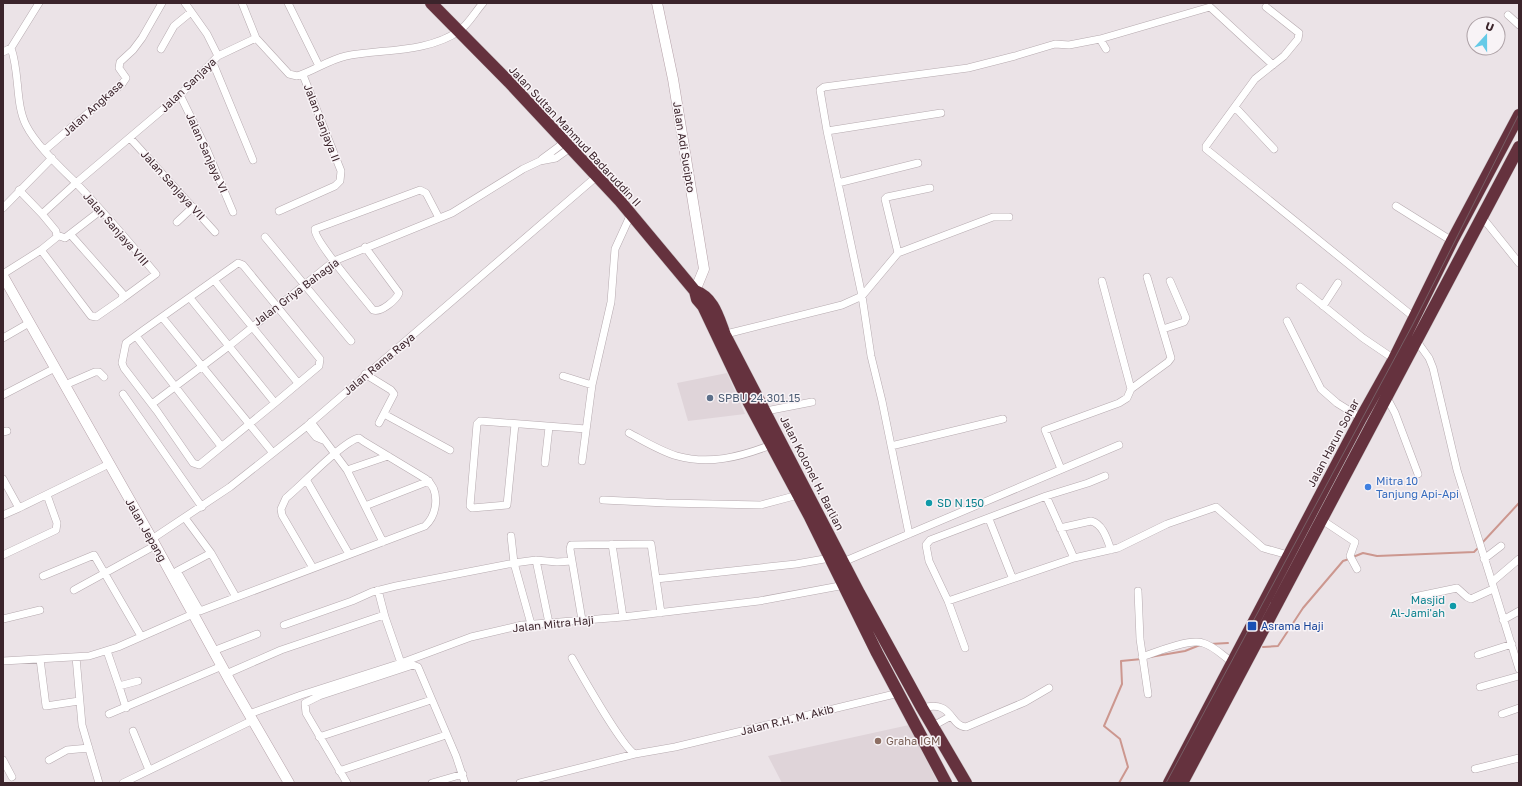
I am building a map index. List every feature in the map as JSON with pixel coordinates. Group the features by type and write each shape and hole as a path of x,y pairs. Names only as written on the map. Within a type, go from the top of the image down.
{"highway":[{"name":"Jalan Sultan Mahmud Badaruddin II","path":"431,3 568,145 631,214 695,291"},
{"name":"Jalan Harun Sohar","path":"1182,783 1217,704 1232,662 1361,418 1394,359 1452,242 1519,115"},
{"name":"Jalan Harun Sohar","path":"1169,783 1217,704 1322,520 1482,217 1514,166 1519,147"},
{"name":"Jalan Kolonel H. Barlian","path":"695,291 705,295 710,302 721,336 771,445 798,494 899,693 930,750"},
{"name":"Jalan Kolonel H. Barlian","path":"734,363 766,411 843,562 922,708 945,745"},
{"path":"945,745 966,783"},
{"path":"945,745 955,754 975,783"},
{"path":"930,750 946,783"},
{"path":"930,750 953,783"}],"street":[{"path":"3,52 11,48 38,3"},
{"name":"Jalan Angkasa","path":"46,149 122,84 126,78 119,68 120,62 142,38 162,3"},
{"path":"185,3 207,34 218,56"},
{"path":"242,3 256,38 288,74 297,76 303,75 319,66 345,57 426,45 459,31 483,3"},
{"path":"288,3 319,66"},
{"name":"Jalan Adi Sucipto","path":"657,3 673,79 704,269 695,291"},
{"path":"909,534 871,356 862,296 820,92 824,87 968,68 1055,44 1069,45 1100,39 1210,7 1273,65"},
{"path":"1266,7 1299,35 1284,56 1259,74 1206,146 1206,149 1415,318"},
{"path":"161,49 174,26 191,12"},
{"path":"1508,15 1519,25"},
{"name":"Jalan Sanjaya","path":"42,214 76,183 180,95 213,63 218,56 256,38"},
{"path":"1100,39 1106,49"},
{"name":"Jalan Sanjaya VIII","path":"11,48 18,73 21,107 24,118 34,137 156,274 122,298"},
{"path":"213,63 253,160"},
{"name":"Jalan Sanjaya II","path":"279,211 338,184 340,181 341,171 303,75"},
{"name":"Jalan Sanjaya VI","path":"180,95 207,150 234,212"},
{"path":"1235,107 1274,149"},
{"path":"827,131 941,113"},
{"name":"Jalan Sanjaya VII","path":"130,138 215,232"},
{"name":"Jalan Griya Bahagia","path":"152,404 229,346 334,261 365,247 452,213 523,169 540,161 556,158 568,145"},
{"path":"3,208 52,158"},
{"path":"838,183 918,163"},
{"name":"Jalan Rama Raya","path":"74,590 104,574 154,542 273,453 309,424 365,374 437,315 596,177"},
{"path":"898,253 885,199 887,197 930,188"},
{"path":"19,190 42,214 56,231 57,235 65,238 100,210"},
{"path":"365,247 398,291 397,297 381,310 373,310 334,261 315,234 314,231 316,227 420,190 426,193 439,218"},
{"path":"1396,206 1452,242"},
{"path":"177,222 193,207"},
{"path":"582,461 592,385 610,310 616,243 631,214"},
{"path":"721,336 842,305 862,296 898,253 993,217 1009,217"},
{"path":"1482,217 1519,264"},
{"path":"40,250 91,316 96,317 122,298 123,294 70,234"},
{"path":"3,275 40,250 57,235"},
{"path":"266,237 351,341"},
{"path":"238,264 241,264 320,360 319,366 199,464 193,463 152,404 124,368 122,363 126,343 190,298 214,280 238,264"},
{"name":"Jalan Jepang","path":"3,275 29,324 154,542 213,651 289,783"},
{"path":"1130,389 1170,361 1171,356 1147,277"},
{"path":"214,280 298,383"},
{"path":"1061,469 1045,430 1119,403 1127,398 1130,389 1102,281"},
{"path":"1163,329 1184,322 1186,318 1170,281"},
{"path":"1324,306 1338,283"},
{"path":"1300,287 1363,338 1394,359"},
{"path":"190,298 275,403"},
{"path":"162,317 273,453"},
{"path":"1287,321 1321,389 1337,403 1361,418"},
{"path":"3,338 29,324"},
{"path":"136,336 221,446"},
{"path":"1416,340 1429,358 1433,368 1457,470 1503,620 1514,646 1519,669"},
{"path":"3,395 55,368"},
{"path":"65,385 95,372 99,372 104,377"},
{"path":"365,374 391,390 394,394 379,423"},
{"path":"563,376 592,385"},
{"path":"123,394 202,507"},
{"path":"1387,398 1395,413 1418,474"},
{"path":"766,411 812,402"},
{"path":"384,414 450,450"},
{"path":"891,446 1003,419"},
{"path":"515,424 507,505 472,508 470,506 477,424 480,421 586,429"},
{"path":"309,424 321,433 323,440 347,470 383,542"},
{"path":"545,463 549,427"},
{"path":"629,433 676,456 700,461 736,456 771,445"},
{"path":"211,553 179,569 176,574 200,611 425,526 430,521 436,496 429,481 359,438 335,454 307,481 286,498 281,508 282,515 313,568"},
{"path":"843,562 1119,445"},
{"path":"347,470 388,456"},
{"path":"3,515 109,464"},
{"path":"965,648 948,601 929,562 925,549 930,540 1046,496 1105,476"},
{"path":"3,479 19,508"},
{"path":"307,481 349,554"},
{"path":"365,506 429,481"},
{"path":"603,500 761,505 798,494"},
{"path":"3,555 56,530 57,523 47,495"},
{"path":"1046,496 1074,558"},
{"path":"948,601 1074,558 1111,550 1167,524 1216,507 1263,548 1288,555"},
{"path":"188,517 211,553 236,597"},
{"path":"989,518 1012,578"},
{"path":"1322,520 1355,542 1350,559 1357,569"},
{"path":"1060,528 1091,521 1095,522 1101,527 1111,550"},
{"path":"511,536 514,563 531,624"},
{"path":"612,544 623,617"},
{"path":"582,620 570,549 571,545 651,544 661,613"},
{"path":"1483,556 1501,546"},
{"path":"43,576 94,555 141,636"},
{"path":"656,579 796,564 830,558"},
{"path":"1414,597 1457,588 1467,598 1471,599 1492,586 1519,559"},
{"path":"536,560 549,623"},
{"path":"284,625 378,590 514,563 536,560 557,562 572,561"},
{"name":"Jalan Mitra Haji","path":"123,783 251,717 301,695 401,663 471,637 531,624 661,613 759,601 844,586"},
{"path":"378,590 384,615 401,663"},
{"path":"1138,591 1142,658 1148,694"},
{"path":"3,618 40,610"},
{"path":"1503,620 1519,611"},
{"path":"3,660 89,656 108,650 193,614"},
{"path":"109,714 224,670 384,615"},
{"path":"213,651 257,634"},
{"path":"1142,658 1166,649 1205,643 1232,662"},
{"path":"1478,655 1514,646"},
{"path":"108,650 126,708"},
{"path":"76,657 82,725 99,783"},
{"path":"572,658 592,693 623,740 635,754"},
{"path":"40,659 46,706 79,701"},
{"path":"347,783 319,737 304,707 305,703 308,700 413,665 418,667 463,774 465,783"},
{"path":"1480,687 1519,676"},
{"path":"119,686 138,681"},
{"path":"922,708 934,705 947,710 960,726 966,727 1025,702 1049,688"},
{"name":"Jalan R.H. M. Akib","path":"520,783 635,754 675,748 899,693"},
{"path":"319,737 431,700"},
{"path":"1502,714 1519,708"},
{"path":"933,726 952,716"},
{"path":"133,731 149,770"},
{"path":"339,771 446,735"},
{"path":"49,760 67,750 89,748"},
{"path":"1475,769 1519,758"},
{"path":"3,760 12,777"},
{"path":"432,783 463,774"}],"shaded area":[{"name":"SPBU 24.301.15","path":"727,373 745,414 688,421 677,383"},
{"name":"Graha IGM","path":"909,725 938,783 782,783 768,756"}],"waterway":[{"path":"1482,543 1519,503"},
{"path":"1353,557 1363,553 1377,556 1474,552 1479,547"},
{"path":"1263,647 1278,646 1303,608 1343,561 1349,559"},
{"path":"1210,644 1228,643"},
{"path":"1150,657 1185,651 1200,645"},
{"path":"1119,783 1128,767 1120,739 1104,726 1122,684 1121,661 1142,659"}],"tram line":[{"path":"1166,783 1412,326 1519,114"}],"place":[{"name":"SPBU 24.301.15","path":"710,398"},
{"name":"Mitra 10 Tanjung Api-Api","path":"1368,487"},
{"name":"SD N 150","path":"929,503"},
{"name":"Masjid Al-Jami'ah","path":"1453,606"},
{"name":"Asrama Haji","path":"1252,626"},
{"name":"Graha IGM","path":"878,741"}]}
